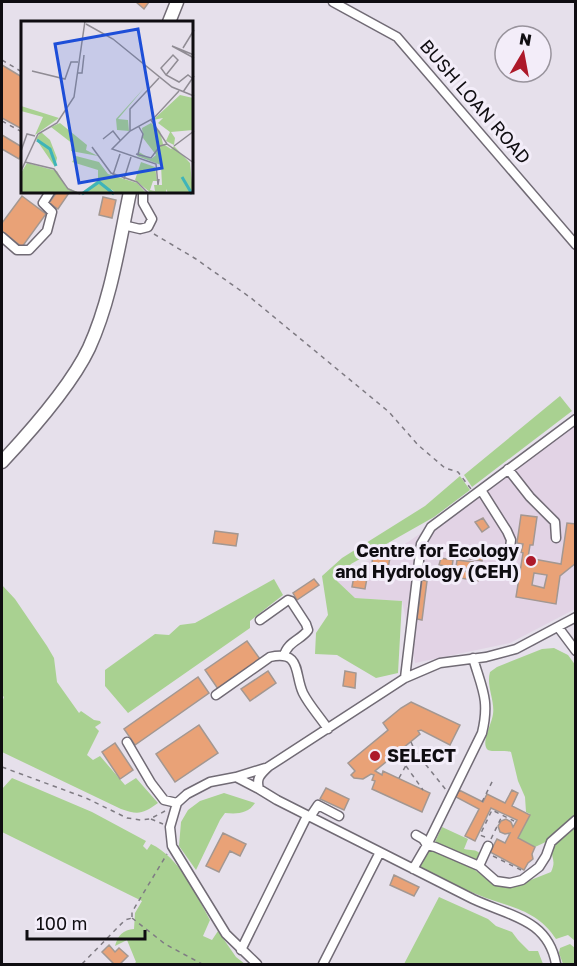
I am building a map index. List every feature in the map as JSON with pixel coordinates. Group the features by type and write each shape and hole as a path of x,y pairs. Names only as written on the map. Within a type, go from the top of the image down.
{"highway":[{"path":"169,21 177,2"},
{"path":"2,462 67,382 88,350 101,318 130,194"}],"street":[{"name":"BUSH LOAN ROAD","path":"333,2 397,37 576,245"},
{"path":"2,237 17,249 28,250 47,231 52,212 43,203 49,194"},
{"path":"123,225 140,229 148,227 152,219 142,203 143,194"},
{"path":"405,678 421,544 431,527 576,419"},
{"path":"508,469 530,497 555,522 556,538"},
{"path":"478,492 507,531 511,540 507,570"},
{"path":"260,620 288,600 291,601 308,630 288,646 284,656"},
{"path":"260,789 257,782 259,776 268,767 405,678 440,663 516,649 576,617"},
{"path":"558,627 576,651"},
{"path":"216,695 270,657 284,656 295,663 302,692 328,729"},
{"path":"413,869 482,733 487,714 486,700 473,658"},
{"path":"127,741 151,783 164,800 177,803"},
{"path":"257,964 226,934 172,846 170,827 177,803 187,794 210,782 268,767"},
{"path":"236,777 413,869 497,910 519,916 542,932 554,952 556,964"},
{"path":"242,950 308,816 318,805 339,816"},
{"path":"416,835 427,845 479,866 496,881 510,884 530,875 539,867 551,842 576,820"},
{"path":"479,866 486,849"},
{"path":"323,964 380,852"}],"path":[{"path":"2,60 21,71"},
{"path":"2,121 21,131"},
{"path":"144,228 196,259 251,298 389,412 418,445 445,468 458,472 478,492"},
{"path":"411,742 415,751 452,794"},
{"path":"399,778 415,751"},
{"path":"405,766 423,790"},
{"path":"2,767 86,798 127,818 150,819 177,803"},
{"path":"482,802 494,778"},
{"path":"502,815 490,840 480,835 492,810 502,815 514,822"},
{"path":"150,819 170,827"},
{"path":"132,918 132,912 172,846"},
{"path":"486,849 530,875"},
{"path":"82,964 125,920 132,918"},
{"path":"132,918 165,944 202,964"}],"shaded area":[{"path":"575,426 575,609 510,643 415,663 402,601 355,598 337,581 355,567 408,542"}],"green space":[{"path":"560,396 572,411 472,487 464,475"},
{"path":"460,476 470,490 434,517 351,564 337,581 355,598 402,601 398,673 376,678 337,655 315,654 316,633 328,615 322,576 342,558 425,506"},
{"path":"274,579 283,595 250,621 250,628 128,713 105,686 105,670 155,634 169,635 180,625 195,623"},
{"path":"2,585 15,599 47,646 54,658 57,682 79,713 81,711 101,723 95,727 99,731 87,755 93,760 100,756 125,785 136,778 158,803 153,807 140,812 121,809 2,752 2,702 4,697 2,695"},
{"path":"554,648 568,655 576,666 575,815 550,840 535,847 518,838 530,814 526,812 525,797 518,781 511,752 490,751 486,747 493,709 489,677 490,672 497,667 542,649"},
{"path":"12,778 92,812 146,841 143,846 147,850 151,844 161,850 186,877 210,920 203,936 212,940 218,931 236,957 245,964 134,964 136,962 127,940 115,946 122,934 134,929 135,913 142,901 2,832 2,789"},
{"path":"224,793 255,803 246,811 225,813 196,870 179,846 181,822 188,810 200,801"},
{"path":"575,824 575,941 568,935 556,939 548,929 530,915 469,891 417,865 426,851 431,849 468,865 494,884 513,887 551,872 552,846"},
{"path":"442,827 468,839 464,849 482,855 477,861 435,842"},
{"path":"439,897 512,932 529,951 538,951 543,964 404,964"},
{"path":"570,944 575,948 575,964 563,964 559,953 560,948"}],"building":[{"path":"136,2 149,2 144,9"},
{"path":"2,65 21,76 21,128 2,118"},
{"path":"2,135 21,146 21,154 19,159 2,149"},
{"path":"56,194 68,194 58,209 49,203"},
{"path":"22,196 46,214 22,247 2,231 2,223"},
{"path":"103,197 116,200 112,218 99,215"},
{"name":"Centre for Ecology and Hydrology (CEH)","path":"521,515 537,517 533,545 530,545 528,558 561,564 567,523 576,524 576,563 560,576 556,604 516,597 523,553 521,552 523,544 517,543","holes":["534,573 547,575 544,588 532,585"]},
{"path":"483,518 489,527 482,532 475,522"},
{"path":"215,531 238,534 236,546 213,543"},
{"path":"459,550 483,554 482,561 458,557"},
{"path":"401,551 413,553 412,558 401,557"},
{"path":"373,555 390,558 387,573 371,571"},
{"path":"441,558 453,560 452,567 439,565"},
{"path":"457,560 473,562 472,569 456,567"},
{"path":"440,568 451,569 450,577 439,575"},
{"path":"455,570 479,573 478,581 454,577"},
{"path":"354,576 367,578 365,589 352,587"},
{"path":"314,579 319,585 297,600 293,593"},
{"path":"422,580 427,581 422,620 417,619"},
{"path":"247,641 260,659 218,689 205,670"},
{"path":"268,671 276,683 250,701 241,689"},
{"path":"345,671 356,673 355,688 343,686"},
{"path":"198,677 209,693 135,745 124,729"},
{"name":"SELECT","path":"411,702 460,725 450,745 421,730 418,731 420,734 375,771 382,775 383,771 430,793 422,812 372,789 375,781 372,780 374,775 371,774 363,779 354,778 351,775 355,771 348,763 388,730 383,723"},
{"path":"199,725 218,753 175,782 156,754"},
{"path":"115,743 133,770 120,779 102,752"},
{"path":"326,788 349,799 344,810 320,799"},
{"path":"459,790 483,802 487,794 505,803 512,790 518,793 512,806 530,815 518,838 535,847 532,854 533,859 524,870 490,852 497,839 505,843 510,833 500,832 498,826 501,821 506,819 513,827 517,820 491,808 475,841 465,836 479,809 456,797"},
{"path":"223,833 246,844 240,856 230,851 219,872 206,866"},
{"path":"394,875 419,887 414,896 390,885"},
{"path":"109,945 115,952 119,948 128,956 120,964 114,964 102,952"}],"place":[{"name":"Centre for Ecology and Hydrology (CEH)","path":"531,561"},
{"name":"SELECT","path":"375,756"}]}
